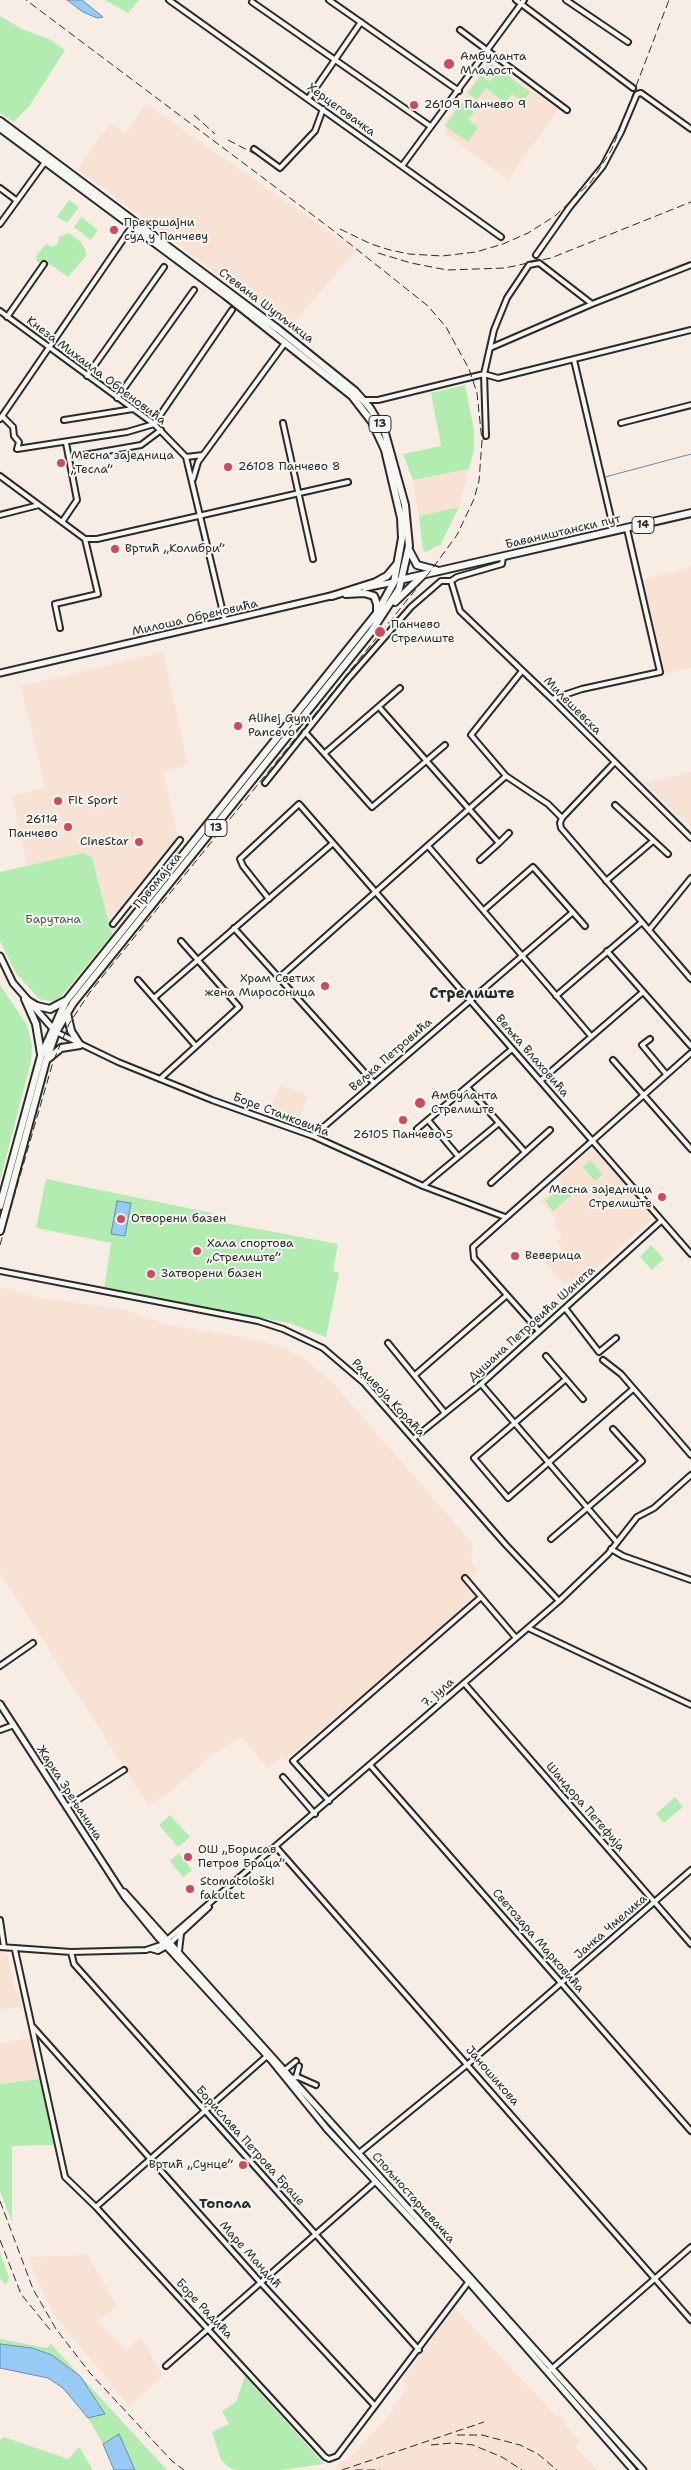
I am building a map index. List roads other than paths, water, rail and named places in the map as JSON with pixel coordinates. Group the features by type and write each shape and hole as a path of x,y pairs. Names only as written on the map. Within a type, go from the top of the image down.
{"main road":[{"name":"Стевана Шупљикца","path":"0,121 287,340 346,382 364,400 385,433 405,506 409,546 402,580"},
{"name":"Стевана Шупљикца","path":"0,128 134,224"},
{"name":"Стевана Шупљикца","path":"287,340 343,386 372,422 385,450 398,507 402,538 394,582"},
{"name":"Баваништански пут","path":"439,571 691,513"},
{"path":"409,546 411,556 417,564 439,571"},
{"path":"332,596 376,582 387,576 397,564 401,550"},
{"name":"14","path":"394,582 439,571"},
{"path":"387,610 425,574"},
{"name":"Првомајска","path":"54,1031 88,983 213,831 387,610 402,580"},
{"name":"Првомајска","path":"0,1206 44,1059 66,1001 377,613 394,582"},
{"path":"340,594 364,593 374,596 378,604 377,613"},
{"path":"25,999 36,1024 44,1059 57,1050 80,1045 72,1031 67,1013"},
{"path":"25,999 37,1006 50,1009 66,1001"},
{"name":"Првомајска","path":"0,1231 44,1059"}],"street":[{"name":"Херцеговачка","path":"169,0 501,237"},
{"path":"330,0 458,91"},
{"path":"516,0 633,88"},
{"path":"402,166 524,0"},
{"path":"566,0 628,42"},
{"path":"252,2 430,126"},
{"path":"308,98 362,22"},
{"path":"460,30 567,110"},
{"path":"536,255 569,208 604,166 636,96 640,93 691,129"},
{"path":"254,149 280,168 314,131 322,109"},
{"path":"0,224 45,162"},
{"path":"0,188 16,200"},
{"path":"134,224 1,418 13,427 14,436 19,442 17,449 66,443 127,432 154,424 232,310"},
{"path":"486,436 484,374 490,348 499,314 529,265 539,263 592,304"},
{"path":"7,317 44,264"},
{"path":"490,348 592,304 691,265"},
{"path":"87,376 164,267"},
{"path":"117,398 194,290"},
{"name":"Кнеза Михаила Обреновића","path":"1,313 154,424 186,456 225,621"},
{"path":"364,400 378,400 484,374 498,378 691,330"},
{"path":"193,481 198,462 287,340"},
{"path":"574,360 614,532"},
{"path":"370,408 378,400"},
{"path":"622,423 691,405"},
{"path":"64,420 134,409"},
{"path":"283,423 297,494 313,559"},
{"path":"78,456 141,445 161,430"},
{"path":"62,522 77,500 66,443"},
{"path":"186,456 203,455"},
{"path":"0,476 85,539 97,539 348,482"},
{"path":"0,515 39,505"},
{"path":"552,699 582,689 660,672 627,529"},
{"path":"60,628 55,604 98,594 85,539"},
{"path":"265,783 305,732 400,619 432,588 444,580 451,581 457,577 502,564 504,562 503,556"},
{"name":"Милешевска","path":"451,581 460,611 552,699 691,838"},
{"name":"Милоша Обреновића","path":"0,673 394,582"},
{"path":"522,671 471,735 506,776 548,804 562,818"},
{"path":"325,753 400,688"},
{"path":"379,706 499,843"},
{"path":"305,732 372,807 445,745"},
{"path":"614,763 562,818 561,828 690,977"},
{"path":"280,977 506,776"},
{"name":"Вељка Влаховића","path":"269,899 243,866 240,859 299,804 591,1141 690,1251"},
{"path":"615,805 668,854"},
{"path":"480,860 510,833"},
{"path":"113,924 180,840"},
{"path":"606,880 653,841"},
{"path":"154,998 332,844"},
{"path":"428,846 591,1036"},
{"path":"484,910 533,867 585,926"},
{"path":"649,930 691,878"},
{"name":"Вељка Петровића","path":"313,1136 573,912"},
{"path":"556,996 642,922"},
{"path":"234,928 374,1083"},
{"path":"160,1079 239,1007 180,941"},
{"path":"607,951 691,1046"},
{"path":"0,956 13,983 54,1031"},
{"path":"138,980 195,1046"},
{"path":"540,1081 643,992"},
{"name":"Боре Станковића","path":"54,1031 80,1045 160,1079 313,1136 424,1186 505,1217"},
{"path":"650,1039 642,1046 666,1074"},
{"path":"417,1129 512,1049"},
{"path":"539,1331 474,1258 472,1250 475,1243 691,1053"},
{"path":"613,1060 691,1149"},
{"path":"467,1087 525,1152"},
{"path":"428,1120 458,1156"},
{"path":"424,1186 499,1123"},
{"path":"491,1183 550,1130"},
{"name":"Душана Петровића Шанета","path":"413,1439 480,1384 661,1221"},
{"name":"Радивоја Кораћа","path":"0,1272 206,1309 284,1329 305,1338 339,1360 364,1384 559,1601"},
{"path":"414,1375 507,1296"},
{"path":"564,1308 599,1352 616,1338"},
{"path":"388,1344 445,1413"},
{"path":"546,1356 583,1399"},
{"path":"603,1360 621,1374 691,1455"},
{"path":"566,1379 474,1458 508,1498 633,1389"},
{"path":"480,1384 587,1510 616,1541"},
{"path":"551,1539 642,1461 613,1429"},
{"name":"7. јула","path":"167,1943 559,1601 611,1549 637,1517 654,1508 691,1475"},
{"path":"611,1549 623,1556 691,1580"},
{"path":"465,1578 480,1598 516,1638"},
{"path":"329,1801 293,1762 480,1598"},
{"path":"528,1628 691,1705"},
{"path":"0,1666 34,1643"},
{"name":"Шандора Петефија","path":"464,1683 691,1944"},
{"name":"Жарка Зрењанина","path":"0,1704 123,1892 167,1943"},
{"path":"0,1730 14,1725"},
{"name":"Светозара Марковића","path":"370,1765 691,2130"},
{"path":"67,1808 124,1770"},
{"path":"282,1777 315,1814"},
{"name":"Јаношикова","path":"276,1848 468,2064 691,2320"},
{"name":"Јанка Чмелика","path":"360,2153 468,2064 691,1870"},
{"name":"Жарка Зрењанина","path":"123,1892 158,1937 167,1943"},
{"name":"7. јула","path":"167,1943 180,1934 210,1906"},
{"path":"0,1920 2,1947 15,1950 71,1952 153,1949 158,1951 167,1943"},
{"path":"179,1951 180,1934"},
{"path":"153,1949 158,1937"},
{"name":"Спољностарчевачка","path":"167,1943 179,1951 284,2070 294,2078 633,2470"},
{"name":"Спољностарчевачка","path":"167,1943 267,2056 327,2129 553,2367 643,2470"},
{"path":"15,1950 32,2025"},
{"name":"Борислава Петрова Браце","path":"71,1952 74,1964 419,2350"},
{"name":"Маре Мандић","path":"32,2025 260,2282 375,2406"},
{"name":"Боре Радића","path":"32,2025 64,2177 96,2207 325,2457 335,2459 375,2406"},
{"path":"96,2207 267,2056"},
{"path":"284,2070 296,2061"},
{"path":"299,2066 294,2078 316,2085"},
{"path":"166,2366 376,2182"},
{"path":"548,2372 691,2247"},
{"path":"375,2406 470,2280"}],"water":[{"path":"67,0 82,0 103,17 97,18 83,12"},
{"name":"Отворени базен","path":"117,1201 131,1203 125,1236 111,1234"},
{"path":"0,2344 32,2348 52,2355 80,2376 105,2414 88,2418 63,2388 48,2378 0,2368"},
{"path":"119,2434 135,2470 114,2470 103,2444"}],"waterway":[{"path":"605,477 691,454"}],"railway":[{"path":"0,1245 53,1062 69,1024 90,992 429,573 457,535 474,499 479,481 482,441 477,393 469,369 446,327 428,306 330,228 26,0"},
{"path":"340,229 371,244 390,250 409,254 442,256 476,252 503,244 528,233 555,216 591,182 612,149 669,0"},
{"path":"194,115 215,134"},
{"path":"228,140 255,154"},
{"path":"378,253 411,263 447,270 505,268 551,258 691,202"},
{"path":"0,2201 33,2289 56,2329 90,2373 172,2461 184,2470"},
{"path":"0,2240 21,2294 51,2331"},
{"path":"342,2470 484,2422"},
{"path":"457,2435 482,2435 520,2445 538,2454 557,2470"},
{"path":"431,2445 452,2443 473,2445 502,2457 522,2470"},
{"path":"355,2470 380,2470"}],"place":[{"name":"Амбуланта Младост","path":"449,64"},
{"name":"26109 Панчево 9","path":"414,105"},
{"name":"Прекршајни суд у Панчеву","path":"114,230"},
{"name":"Месна заједница „Тесла”","path":"61,463"},
{"name":"26108 Панчево 8","path":"228,467"},
{"name":"Вртић „Колибри”","path":"115,549"},
{"name":"Панчево Стрелиште","path":"380,632"},
{"name":"Alihej Gym Pancevo","path":"238,726"},
{"name":"Fit Sport","path":"58,801"},
{"name":"26114 Панчево","path":"68,827"},
{"name":"CineStar","path":"139,842"},
{"name":"Храм Светих жена Миросоница","path":"325,986"},
{"name":"Амбуланта Стрелиште","path":"420,1103"},
{"name":"26105 Панчево 5","path":"403,1120"},
{"name":"Месна заједница Стрелиште","path":"662,1197"},
{"name":"Отворени базен","path":"121,1219"},
{"name":"Хала спортова „Стрелиште”","path":"197,1251"},
{"name":"Веверица","path":"515,1256"},
{"name":"Затворени базен","path":"151,1274"},
{"name":"ОШ „Борисав Петров Браца”","path":"188,1857"},
{"name":"Stomatološki fakultet","path":"190,1889"},
{"name":"Вртић „Сунце”","path":"243,2165"}],"district":[{"name":"Стрелиште","path":"472,994"},
{"name":"Топола","path":"225,2204"}],"park label":[{"name":"Барутана","path":"53,920"}]}
